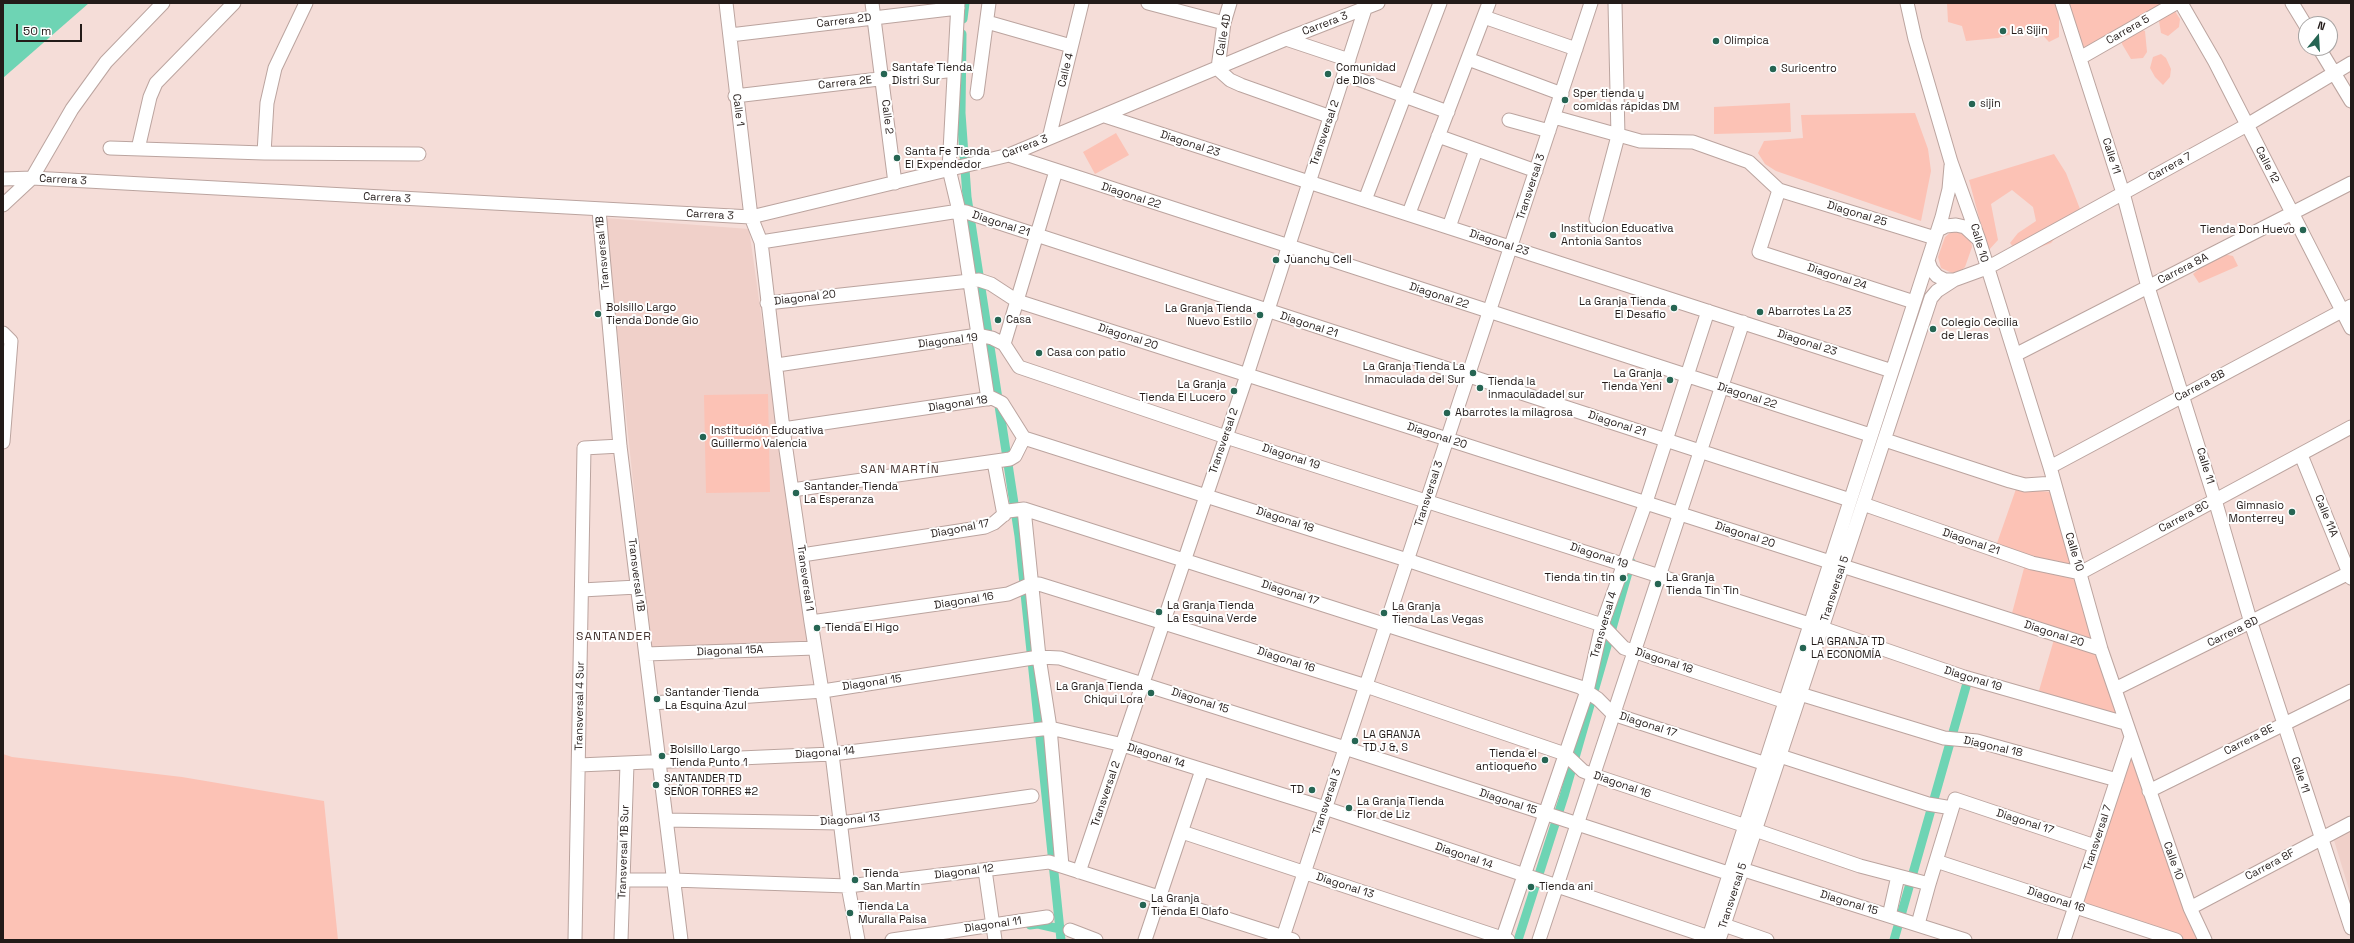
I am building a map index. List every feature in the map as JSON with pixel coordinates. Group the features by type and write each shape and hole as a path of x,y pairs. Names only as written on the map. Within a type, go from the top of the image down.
{"street":[{"path":"3,206 32,178 72,109 106,62 163,3"},
{"path":"138,149 150,97 156,83 234,3"},
{"path":"264,153 267,103 275,68 306,3"},
{"name":"Calle 1","path":"726,3 735,96 751,217"},
{"name":"Calle 2","path":"872,3 895,183"},
{"path":"977,93 989,3"},
{"name":"Calle 4","path":"1049,138 1082,3"},
{"path":"1148,3 1224,24"},
{"name":"Calle 4D","path":"1218,68 1224,24 1230,3"},
{"name":"Carrera 3","path":"4,179 32,178 599,210 751,217 1008,155 1105,116 1286,39 1378,3"},
{"path":"1365,200 1440,3"},
{"path":"1409,213 1489,3"},
{"name":"Transversal 3","path":"1286,939 1304,873 1325,808 1591,3"},
{"path":"1596,219 1618,136 1615,3"},
{"name":"Calle 10","path":"1907,3 1915,39 1951,162 1979,240 2050,466 2101,649 2125,723 2190,908 2206,940"},
{"name":"Calle 11","path":"2062,3 2123,193 2148,287 2183,394 2251,623 2351,928"},
{"name":"Carrera 5","path":"2080,58 2176,3"},
{"name":"Calle 12","path":"2181,3 2215,62 2291,214 2346,308 2351,328"},
{"path":"2292,3 2300,16"},
{"path":"958,6 952,169 967,213 980,281 989,338 994,400"},
{"name":"Carrera 2D","path":"730,35 958,6"},
{"name":"Transversal 2","path":"1079,872 1123,746 1184,559 1247,375 1365,9"},
{"path":"1484,17 1576,49"},
{"path":"987,22 1071,46"},
{"path":"1286,39 1349,60"},
{"path":"2325,56 2351,101"},
{"path":"1468,59 1562,94"},
{"name":"Carrera 7","path":"1987,268 2247,125 2335,74 2351,62"},
{"path":"1218,68 1230,80 1241,85 1331,117"},
{"name":"Carrera 2E","path":"735,96 955,70"},
{"path":"1344,74 1448,112"},
{"name":"Diagonal 23","path":"1105,116 1409,213 1892,371"},
{"path":"1554,118 1618,136 1652,143 1693,142 1749,162 1779,190"},
{"path":"1509,120 1549,130"},
{"path":"1438,136 1536,170"},
{"path":"110,148 264,153 419,154"},
{"path":"1449,227 1476,150"},
{"name":"Diagonal 22","path":"1008,155 1870,435"},
{"name":"Calle 10","path":"1928,260 1947,196 1951,162"},
{"path":"989,338 1017,301 1056,171"},
{"name":"Carrera 8A","path":"2015,355 2351,183"},
{"name":"Diagonal 25","path":"1779,190 1936,234"},
{"name":"Diagonal 24","path":"1779,190 1759,252 1914,302"},
{"name":"Transversal 1B","path":"599,210 620,446 681,940"},
{"name":"Diagonal 21","path":"761,242 967,213 1850,500"},
{"name":"Transversal 1","path":"751,217 761,242 767,303 777,365 783,429 802,555 810,622 823,691 832,754 848,886 858,940"},
{"path":"1936,234 1946,226 1956,225 1965,227 1979,240"},
{"path":"1928,260 1931,269 1937,276 1945,280 1954,280"},
{"name":"Transversal 5","path":"1751,828 1766,764 1809,624 1928,260"},
{"name":"Transversal 5","path":"1712,939 1751,828 1780,756 1885,440 1927,306 1937,291 1954,280 1987,268"},
{"name":"Diagonal 20","path":"767,303 980,281 1017,301 2101,649"},
{"name":"Carrera 8B","path":"2050,466 2346,308"},
{"name":"Transversal 4","path":"1505,939 1525,877 1549,816 1567,756 1592,694 1605,627 1668,440 1693,378 1708,311"},
{"path":"1539,940 1556,887 1572,824 1588,773 1613,714 1629,650 1658,575 1743,322"},
{"path":"3,333 11,341 3,442"},
{"name":"Diagonal 19","path":"777,365 989,338 1019,366 1226,436 1809,624"},
{"name":"Diagonal 18","path":"783,429 994,400 1024,438 1408,560 1605,627 1629,650 1786,702"},
{"name":"Carrera 8C","path":"2080,572 2351,427"},
{"path":"792,490 1001,461 1015,456 1024,438"},
{"path":"1885,440 2025,485 2054,483"},
{"name":"Transversal 4 Sur","path":"575,940 584,448 620,446"},
{"name":"Calle 11A","path":"2301,455 2350,574"},
{"path":"1001,461 1014,511 1028,586 1037,657 1040,729 1056,864"},
{"name":"Diagonal 21","path":"1864,504 2032,563 2080,572"},
{"name":"Diagonal 17","path":"802,555 985,527 1014,511 1184,559 1386,624 1592,694 1613,714 1766,764"},
{"name":"Carrera 8D","path":"2115,689 2350,574"},
{"name":"Diagonal 16","path":"810,622 1008,594 1028,586 1039,584 1366,686 1567,756 1588,773 1860,866 1919,882"},
{"path":"582,590 637,587"},
{"name":"Diagonal 19","path":"1822,628 1964,677 2125,723"},
{"name":"Diagonal 15A","path":"646,654 815,648"},
{"name":"Diagonal 15","path":"652,703 823,691 1020,661 1037,657 1060,658 1144,683 1345,748 1572,824 1893,916 1966,940"},
{"name":"Carrera 8E","path":"2149,791 2351,692"},
{"name":"Diagonal 18","path":"1800,694 1950,738 1977,741 2117,780"},
{"name":"Diagonal 14","path":"579,765 832,754 1040,729 1123,746 1325,808 1525,877 1712,939"},
{"name":"Transversal 7","path":"2064,940 2131,737"},
{"name":"Diagonal 17","path":"1780,756 1932,806 1953,804 2095,846"},
{"name":"Transversal 1B Sur","path":"621,940 627,764"},
{"path":"1145,940 1202,770"},
{"name":"Diagonal 13","path":"666,820 841,823 1032,796"},
{"path":"1915,923 1919,882 1936,861 1953,804"},
{"name":"Carrera 8F","path":"2190,908 2351,823"},
{"name":"Diagonal 13","path":"1182,832 1505,939"},
{"name":"Diagonal 16","path":"1936,861 2176,940"},
{"name":"Diagonal 12","path":"623,880 674,880 848,886 985,870 1056,864 1286,939"},
{"path":"985,870 995,940"},
{"name":"Transversal 5","path":"1712,939 1724,925 1736,872"},
{"path":"1893,916 1898,876"},
{"name":"Diagonal 11","path":"892,940 1047,918"},
{"path":"1724,925 1767,940"},
{"path":"1070,930 1096,940"}],"shaded area":[{"path":"3,3 89,3 3,78"},
{"path":"1947,3 2059,3 2059,37 2049,42 2035,27 1998,38 1966,41 1962,26 1948,22"},
{"path":"2067,3 2171,3 2082,52"},
{"path":"2173,8 2180,19 2179,27 2168,36 2161,33 2159,21"},
{"path":"2139,29 2145,31 2147,52 2143,58 2131,59 2122,44 2122,37"},
{"path":"2161,54 2166,58 2171,69 2170,77 2163,85 2155,77 2150,68 2153,57"},
{"path":"1790,103 1791,132 1714,134 1714,107"},
{"path":"1915,113 1928,149 1931,171 1921,221 1776,171 1765,164 1758,153 1764,141 1803,138 1801,115"},
{"path":"1116,133 1129,155 1095,174 1083,152"},
{"path":"2054,154 2066,173 2080,209 2051,243 2020,255 2010,243 2018,233 2036,221 2033,207 2012,190 1991,204 1998,240 1988,251 1969,180"},
{"name":"Institución Educativa Guillermo Valencia","path":"605,218 749,229 808,646 651,650"},
{"path":"1958,230 1971,240 1972,247 1965,267 1959,272 1952,273 1941,268 1938,257 1945,237 1951,232"},
{"path":"2218,253 2233,256 2238,266 2199,283 2193,274"},
{"path":"768,394 770,492 706,493 704,395"},
{"path":"2016,489 2052,492 2095,643 2011,617 2027,557 1996,546"},
{"path":"2055,636 2100,650 2122,720 2038,694"},
{"path":"2131,737 2205,940 2177,940 2075,907"},
{"path":"3,754 12,757 182,777 324,801 338,940 3,940"},
{"path":"2351,829 2351,896 2333,837"}],"waterway":[{"path":"963,19 965,3"},
{"path":"962,34 961,113 967,197 1019,536 1061,940"},
{"path":"1518,940 1564,796 1631,562"},
{"path":"1894,940 1967,683"},
{"path":"1030,925 1038,924 1060,929"}],"place":[{"name":"La Sijin","path":"2003,31"},
{"name":"Olímpica","path":"1716,41"},
{"name":"Suricentro","path":"1773,69"},
{"name":"Santafe Tienda Distri Sur","path":"884,74"},
{"name":"Comunidad de DIos","path":"1328,74"},
{"name":"Sper tienda y comidas rápidas DM","path":"1565,100"},
{"name":"sijin","path":"1972,104"},
{"name":"Santa Fe Tienda El Expendedor","path":"897,158"},
{"name":"Tienda Don Huevo","path":"2303,230"},
{"name":"Institucion Educativa Antonia Santos","path":"1553,235"},
{"name":"Juanchy Cell","path":"1276,260"},
{"name":"La Granja Tienda El Desafio","path":"1674,308"},
{"name":"Abarrotes La 23","path":"1760,312"},
{"name":"Bolsillo Largo Tienda Donde Gio","path":"598,314"},
{"name":"La Granja Tienda Nuevo Estilo","path":"1260,315"},
{"name":"Casa","path":"998,320"},
{"name":"Colegio Cecilia de Lleras","path":"1933,329"},
{"name":"Casa con patio","path":"1039,353"},
{"name":"La Granja Tienda La Inmaculada del Sur","path":"1473,373"},
{"name":"La Granja Tienda Yeni","path":"1670,380"},
{"name":"Tienda la inmaculadadel sur","path":"1480,388"},
{"name":"La Granja Tienda El Lucero","path":"1234,391"},
{"name":"Abarrotes la milagrosa","path":"1447,413"},
{"name":"Institución Educativa Guillermo Valencia","path":"703,437"},
{"name":"Santander Tienda La Esperanza","path":"796,493"},
{"name":"Gimnasio Monterrey","path":"2292,512"},
{"name":"Tienda tin tin","path":"1623,578"},
{"name":"La Granja Tienda Tin Tin","path":"1658,584"},
{"name":"La Granja Tienda La Esquina Verde","path":"1159,612"},
{"name":"La Granja Tienda Las Vegas","path":"1384,613"},
{"name":"Tienda El Higo","path":"817,628"},
{"name":"LA GRANJA TD LA ECONOMÍA","path":"1803,648"},
{"name":"La Granja Tienda Chiqui Lora","path":"1151,693"},
{"name":"Santander Tienda La Esquina Azul","path":"657,699"},
{"name":"LA GRANJA TD J &, S","path":"1355,741"},
{"name":"Bolsillo Largo Tienda Punto 1","path":"662,756"},
{"name":"Tienda el antioqueño","path":"1545,760"},
{"name":"SANTANDER TD SEÑOR TORRES #2","path":"656,785"},
{"name":"TD","path":"1312,790"},
{"name":"La Granja Tienda Flor de Liz","path":"1349,808"},
{"name":"Tienda San Martín","path":"855,880"},
{"name":"Tienda ani","path":"1531,887"},
{"name":"La Granja Tienda El Olafo","path":"1143,905"},
{"name":"Tienda La Muralla Paisa","path":"850,913"}],"district":[{"name":"SAN MARTÍN","path":"900,470"},
{"name":"SANTANDER","path":"614,637"}]}
